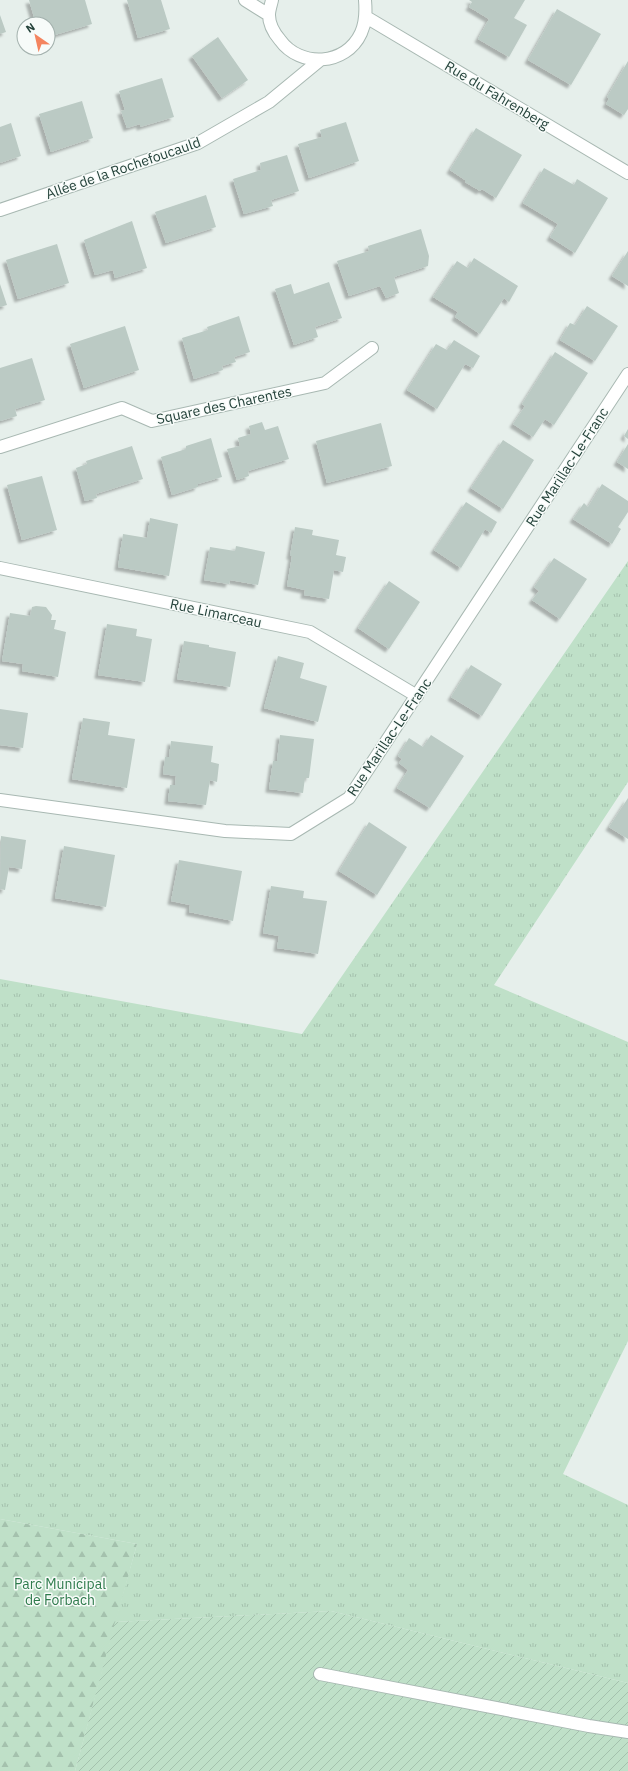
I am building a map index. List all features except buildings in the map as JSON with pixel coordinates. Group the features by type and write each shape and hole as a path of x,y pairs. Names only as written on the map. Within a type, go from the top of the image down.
{"street":[{"path":"245,0 269,15"},
{"path":"272,0 269,15 273,31 286,49 301,58 320,60 336,57 351,47 361,34 366,17 365,0"},
{"name":"Rue du Fahrenberg","path":"366,17 628,173"},
{"name":"Allée de la Rochefoucauld","path":"0,210 198,143 269,102 320,60"},
{"name":"Square des Charentes","path":"0,447 122,408 152,422 325,383 372,348"},
{"name":"Rue Marillac-Le-Franc","path":"0,800 225,832 291,834 349,798 628,374"},
{"name":"Rue Limarceau","path":"0,568 310,632 417,696"},
{"path":"320,1674 589,1726 628,1732"}],"green space":[{"path":"628,561 628,782 494,985 628,1042 628,1341 563,1474 628,1505 628,1683 331,1611 115,1622 137,1544 0,1519 0,979 302,1034"},
{"name":"Parc Municipal de Forbach","path":"0,1519 137,1544 75,1771 0,1771"},
{"path":"331,1611 628,1683 628,1771 75,1771 115,1622"}]}
